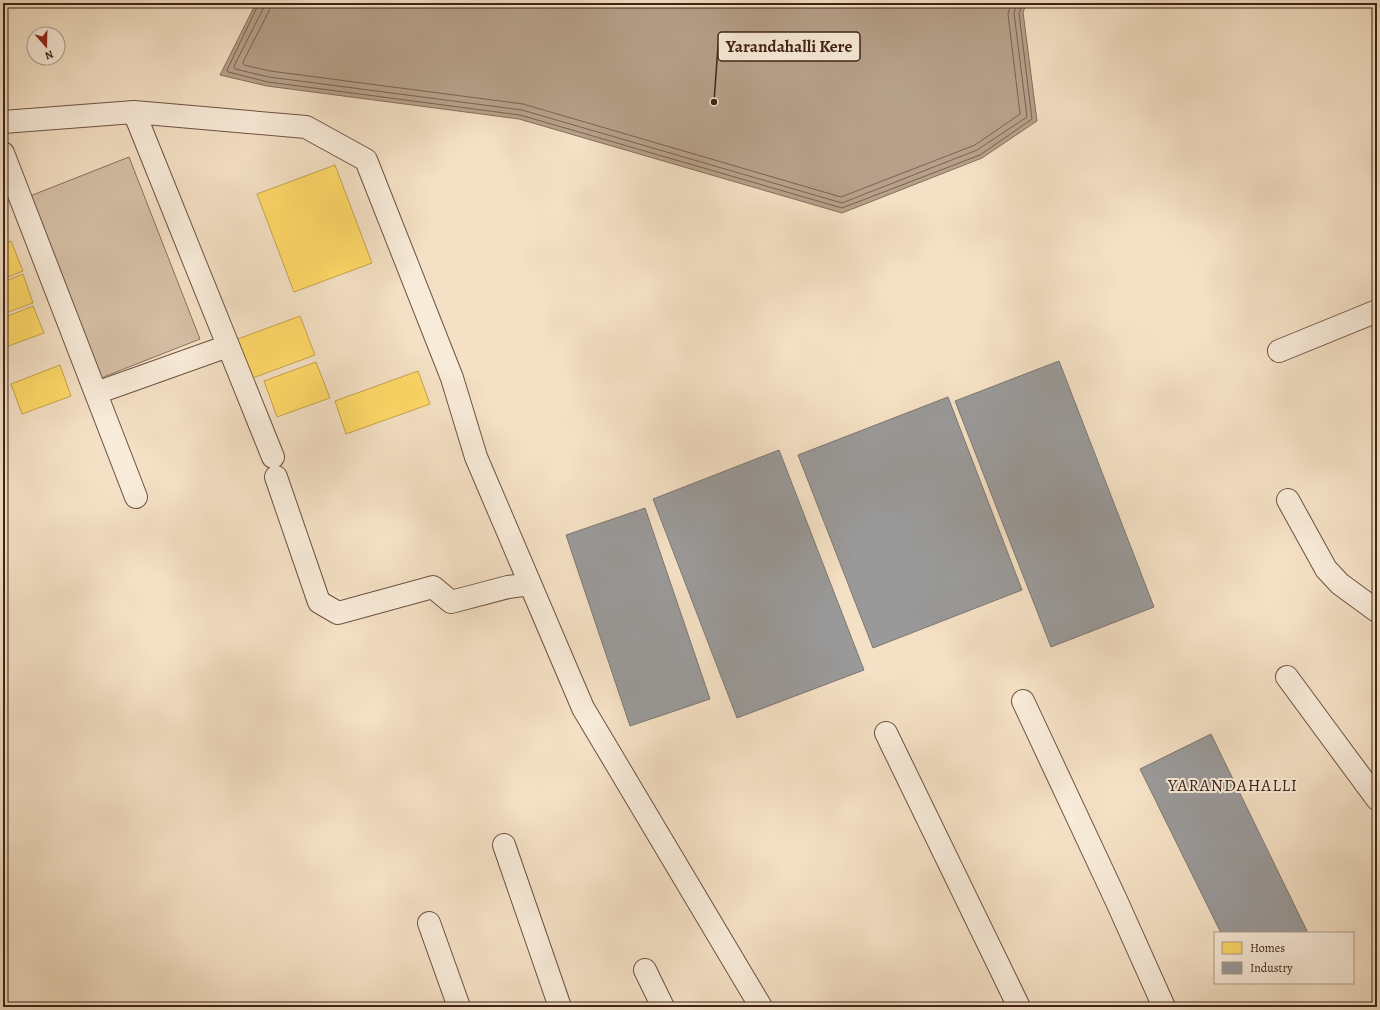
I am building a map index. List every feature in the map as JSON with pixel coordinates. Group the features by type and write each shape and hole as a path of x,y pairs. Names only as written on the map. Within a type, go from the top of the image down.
{"street":[{"path":"134,112 228,346 274,467 318,602 338,613 433,587 451,602 508,587 529,584"},
{"path":"3,122 134,112 306,127 366,160 452,378 476,457 583,708 761,1007"},
{"path":"3,153 136,497"},
{"path":"1279,351 1377,311"},
{"path":"96,393 228,346"},
{"path":"1288,500 1326,569 1340,584 1377,611"},
{"path":"1287,677 1377,799"},
{"path":"1023,701 1117,902 1164,1007"},
{"path":"886,733 1019,1007"},
{"path":"504,844 560,1007"},
{"path":"429,923 459,1007"},
{"path":"645,970 663,1007"}],"shaded area":[{"path":"129,157 200,339 101,378 30,196"}],"water":[{"path":"256,3 1027,3 1023,12 1037,121 982,158 842,213 519,119 267,86 220,75"}],"building: Homes":[{"path":"335,165 372,263 294,292 257,194"},
{"path":"11,241 23,271 3,279 3,244"},
{"path":"23,274 33,303 3,314 3,282"},
{"path":"33,306 44,333 3,348 3,318"},
{"path":"300,316 315,355 250,379 235,340"},
{"path":"316,362 330,398 277,417 264,381"},
{"path":"60,365 71,396 22,414 11,384"},
{"path":"418,371 430,404 346,434 335,401"}],"building: Industry":[{"path":"1059,361 1154,607 1051,647 955,401"},
{"path":"948,397 1022,590 873,648 798,455"},
{"path":"779,450 864,670 737,718 653,499"},
{"path":"645,508 710,699 630,726 566,535"},
{"path":"1211,734 1308,932 1221,932 1140,769"}],"place":[{"name":"Yarandahalli Kere","path":"714,102"}],"district":[{"name":"YARANDAHALLI","path":"1233,785"}]}
